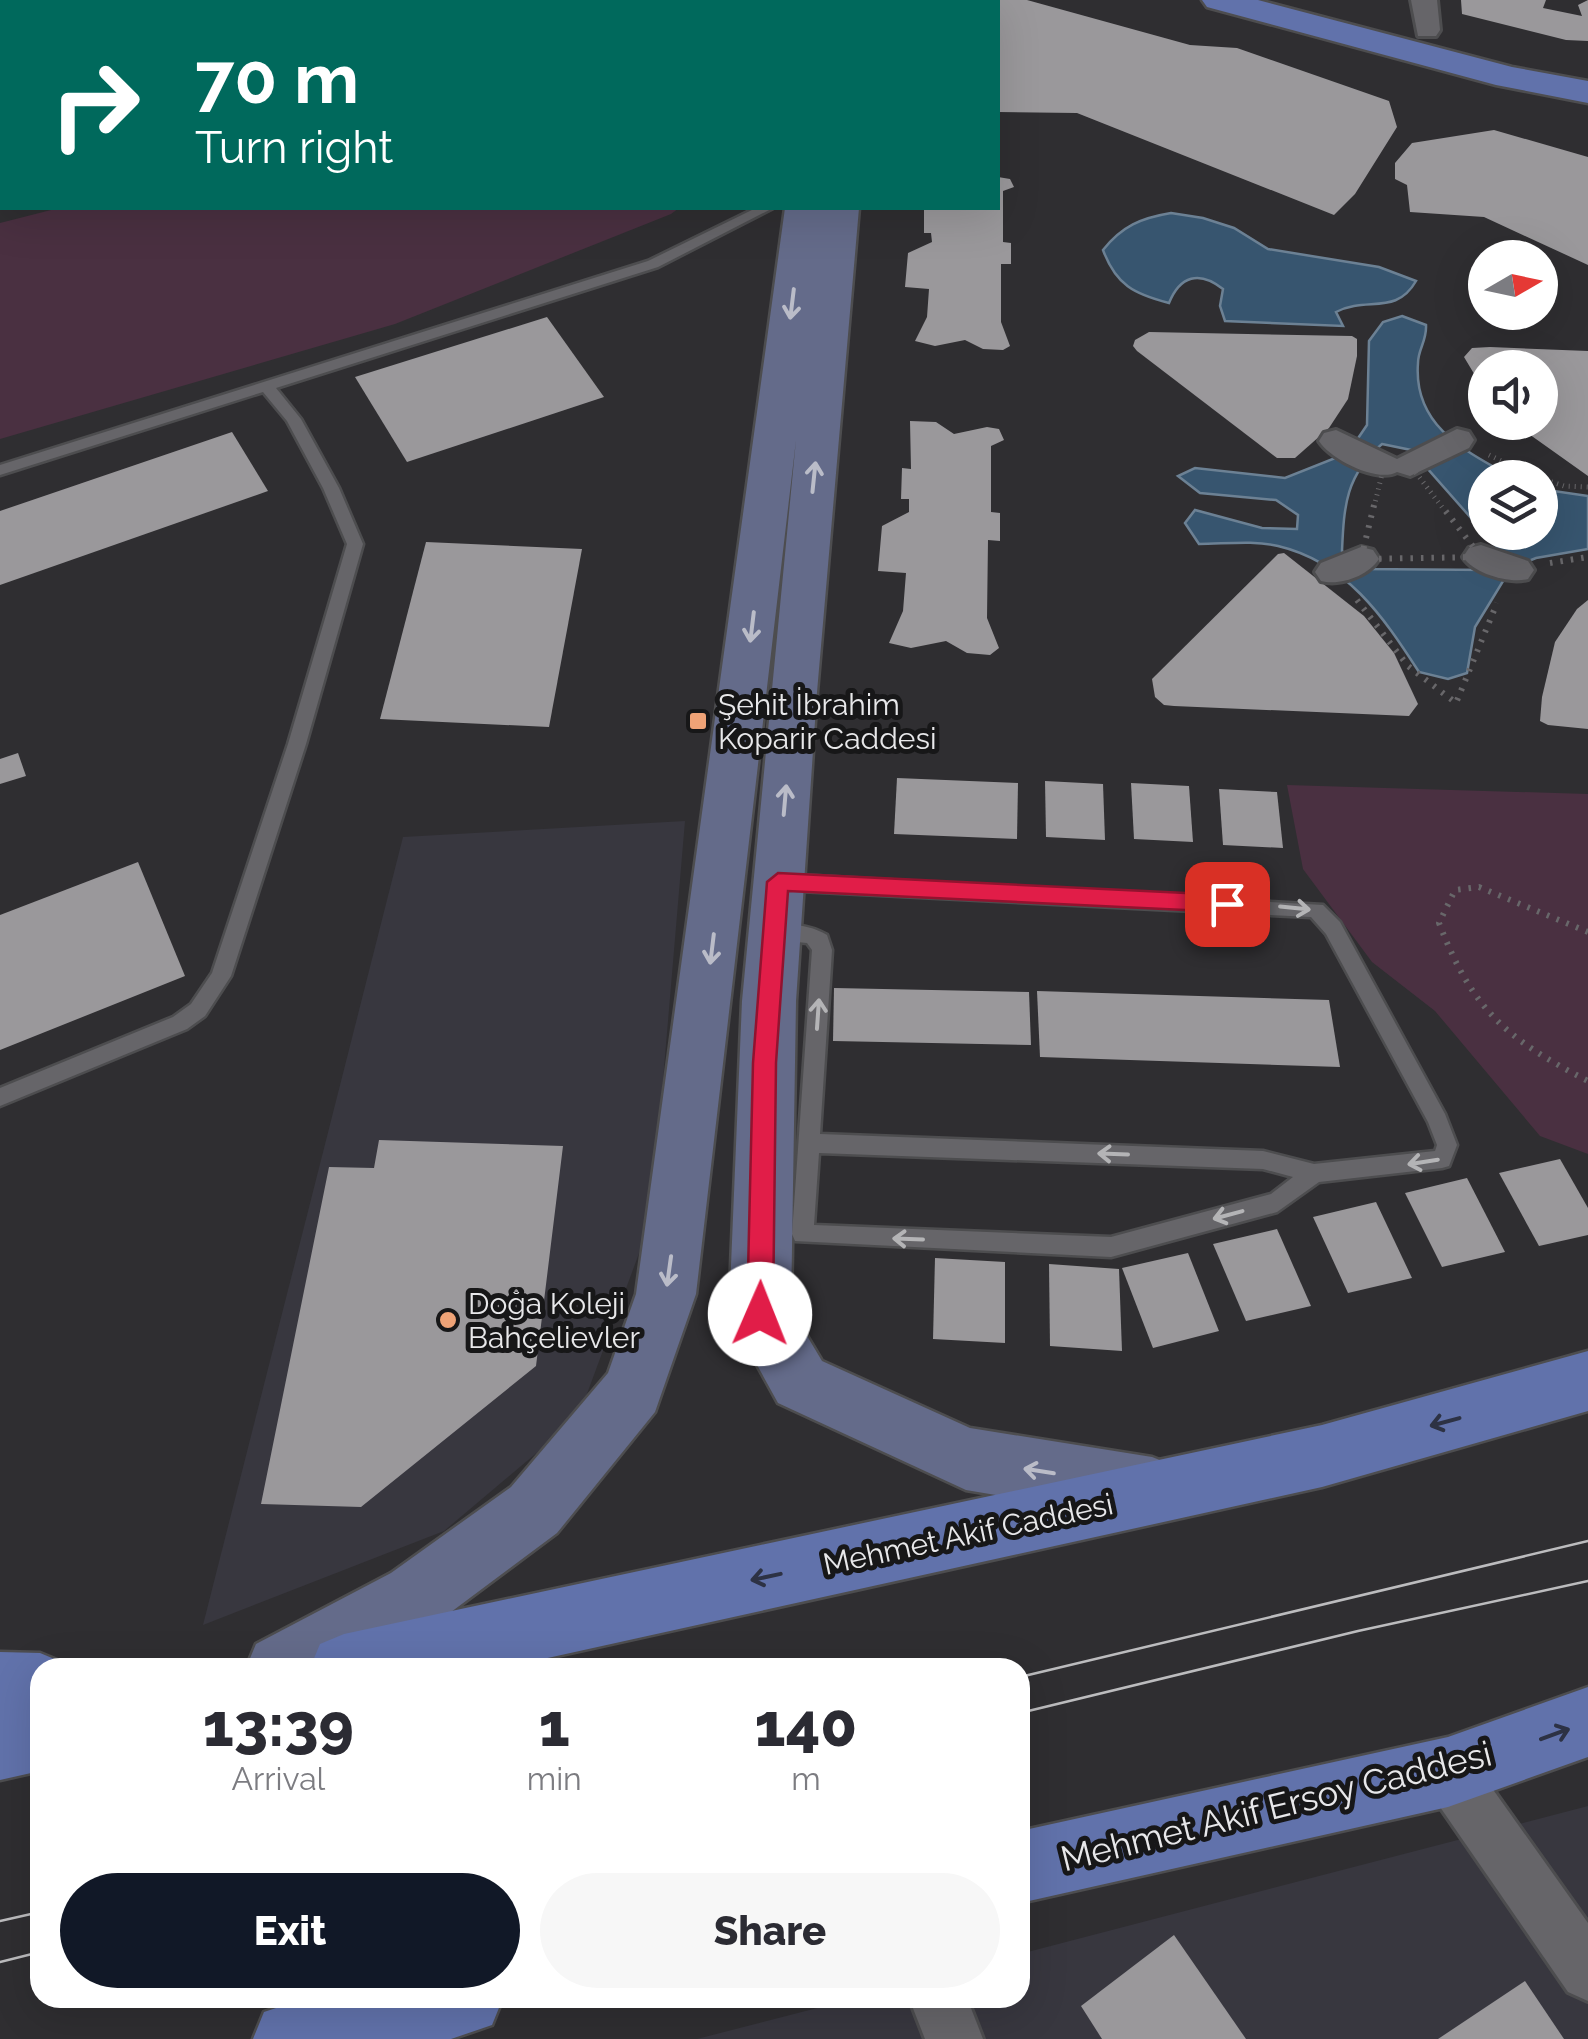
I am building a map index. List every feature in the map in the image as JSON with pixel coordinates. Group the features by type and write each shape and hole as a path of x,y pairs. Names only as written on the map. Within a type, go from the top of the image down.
{"main road":[{"path":"1219,0 1509,76 1588,92"},
{"path":"1313,0 1426,15 1588,67"},
{"name":"Mehmet Akif Caddesi","path":"391,1658 1170,1491 1572,1393"},
{"path":"0,1686 30,1687"},
{"name":"Mehmet Akif Ersoy Caddesi","path":"1030,1865 1448,1772 1588,1722"},
{"path":"0,1745 30,1738"},
{"path":"292,2039 424,2008"}],"street":[{"path":"299,1658 414,1597 534,1510 633,1391 666,1294 804,210"},
{"path":"840,210 764,1063 760,1314 800,1382 966,1459 1170,1491"},
{"path":"1336,441 1397,465 1456,440"},
{"path":"1481,557 1516,570"},
{"path":"1448,1772 1588,1972"},
{"path":"942,2008 954,2039"}],"lane":[{"path":"0,470 653,264 762,210"},
{"path":"0,1097 180,1023 205,1002 221,976 297,744 356,544 293,418 265,385"},
{"path":"776,907 1316,910 1333,928 1448,1144 1442,1159 1423,1163 1314,1172 1263,1160 809,1143"},
{"path":"776,907 820,941 822,950 803,1234 1111,1247 1277,1202 1314,1172"}],"path":[{"path":"1456,440 1500,460"},
{"path":"1347,566 1397,465 1481,557"},
{"path":"1558,484 1588,487"},
{"path":"1347,566 1481,557"},
{"path":"1347,566 1375,619 1408,666 1456,703 1470,676 1490,616 1516,570 1588,558"},
{"path":"1588,932 1479,887 1455,890 1439,923 1459,974 1497,1022 1558,1066 1588,1081"}],"shaded area":[{"path":"51,210 676,210 395,324 0,439 0,223"},
{"path":"1287,785 1588,794 1588,1154 1540,1136 1435,1011 1372,962 1303,869"},
{"name":"Doğa Koleji Bahçelievler","path":"685,821 651,1221 578,1418 444,1531 203,1625 403,837"},
{"path":"1588,1806 1588,2039 697,2039 817,2008 1030,2008 1030,1951"}],"water":[{"path":"1171,213 1234,228 1268,249 1379,267 1416,281 1408,292 1390,302 1336,312 1343,326 1225,321 1220,306 1223,289 1214,283 1191,279 1179,287 1169,303 1128,286 1108,262 1103,250 1117,235 1141,221"},
{"path":"1402,316 1426,325 1418,363 1424,404 1446,434 1482,460 1468,460 1468,515 1411,450 1382,444 1361,467 1346,505 1342,551 1360,569 1493,570 1499,550 1558,550 1558,492 1588,496 1588,549 1536,558 1511,568 1475,627 1467,673 1448,679 1419,672 1376,612 1343,578 1324,565 1269,544 1199,544 1185,523 1195,510 1262,528 1297,529 1298,515 1276,500 1200,493 1178,476 1195,468 1285,478 1348,453 1367,425 1369,341 1383,322"}],"building":[{"path":"1000,0 1027,0 1190,45 1237,48 1389,101 1397,127 1355,194 1334,215 1077,113 1000,112"},
{"path":"1461,0 1546,0 1543,8 1582,16 1578,5 1588,0 1588,41 1566,40 1462,14"},
{"path":"1494,130 1588,157 1588,265 1558,251 1558,240 1534,240 1484,217 1410,212 1407,185 1395,179 1395,163 1412,143"},
{"path":"1000,177 1010,179 1014,187 1003,191 1003,242 1011,243 1011,264 1001,264 1001,322 1010,346 1003,350 983,349 965,340 935,346 915,341 927,317 929,289 905,287 908,253 932,242 931,233 924,233 924,210 1000,210"},
{"path":"547,317 604,397 407,462 355,377"},
{"path":"1149,332 1352,336 1357,339 1357,356 1348,399 1329,428 1295,458 1277,458 1137,351 1133,346 1135,340"},
{"path":"1490,347 1588,351 1588,476 1537,440 1558,440 1558,350 1472,348"},
{"path":"910,421 936,422 954,434 987,427 999,429 1004,440 991,446 991,512 1000,513 1000,541 988,540 987,618 999,648 990,655 967,653 946,641 911,648 889,643 903,611 906,573 878,571 882,526 909,512 909,499 901,499 902,468 911,469"},
{"path":"232,432 268,491 0,585 0,511"},
{"path":"426,542 582,549 549,727 380,719"},
{"path":"1284,553 1364,616 1394,653 1418,704 1409,716 1174,706 1164,705 1155,697 1152,679 1278,554"},
{"path":"1588,600 1588,729 1548,725 1540,721 1542,697 1555,642 1577,609"},
{"path":"18,753 26,776 0,784 0,759"},
{"path":"897,778 1018,783 1017,839 894,834"},
{"path":"1045,781 1103,784 1105,840 1046,837"},
{"path":"1131,783 1189,786 1193,842 1134,839"},
{"path":"1219,789 1277,792 1283,848 1223,845"},
{"path":"138,862 185,976 0,1050 0,915"},
{"path":"834,988 1029,992 1031,1045 833,1041"},
{"path":"1037,991 1329,1000 1340,1067 1040,1057"},
{"path":"379,1140 563,1146 536,1366 361,1507 261,1504 329,1167 374,1168"},
{"path":"1560,1159 1588,1208 1588,1235 1539,1246 1499,1173"},
{"path":"1467,1178 1505,1252 1442,1267 1405,1193"},
{"path":"1376,1202 1412,1278 1348,1293 1313,1217"},
{"path":"1277,1229 1311,1306 1246,1321 1213,1244"},
{"path":"1188,1253 1219,1331 1153,1348 1122,1268"},
{"path":"935,1258 1005,1262 1005,1343 933,1339"},
{"path":"1049,1264 1119,1269 1122,1351 1050,1346"},
{"path":"1174,1935 1246,2039 1102,2039 1081,2006"},
{"path":"1525,1981 1564,2039 1438,2039"}],"tram line":[{"path":"1030,1675 1588,1541"},
{"path":"1030,1711 1358,1631 1588,1581"},
{"path":"0,1921 30,1914"},
{"path":"0,1962 30,1954"}],"place":[{"name":"Şehit İbrahim Koparir Caddesi","path":"698,721"},
{"name":"Doğa Koleji Bahçelievler","path":"448,1320"}],"route":[{"path":"760,1314 764,1063 778,882 1227,904"}]}
